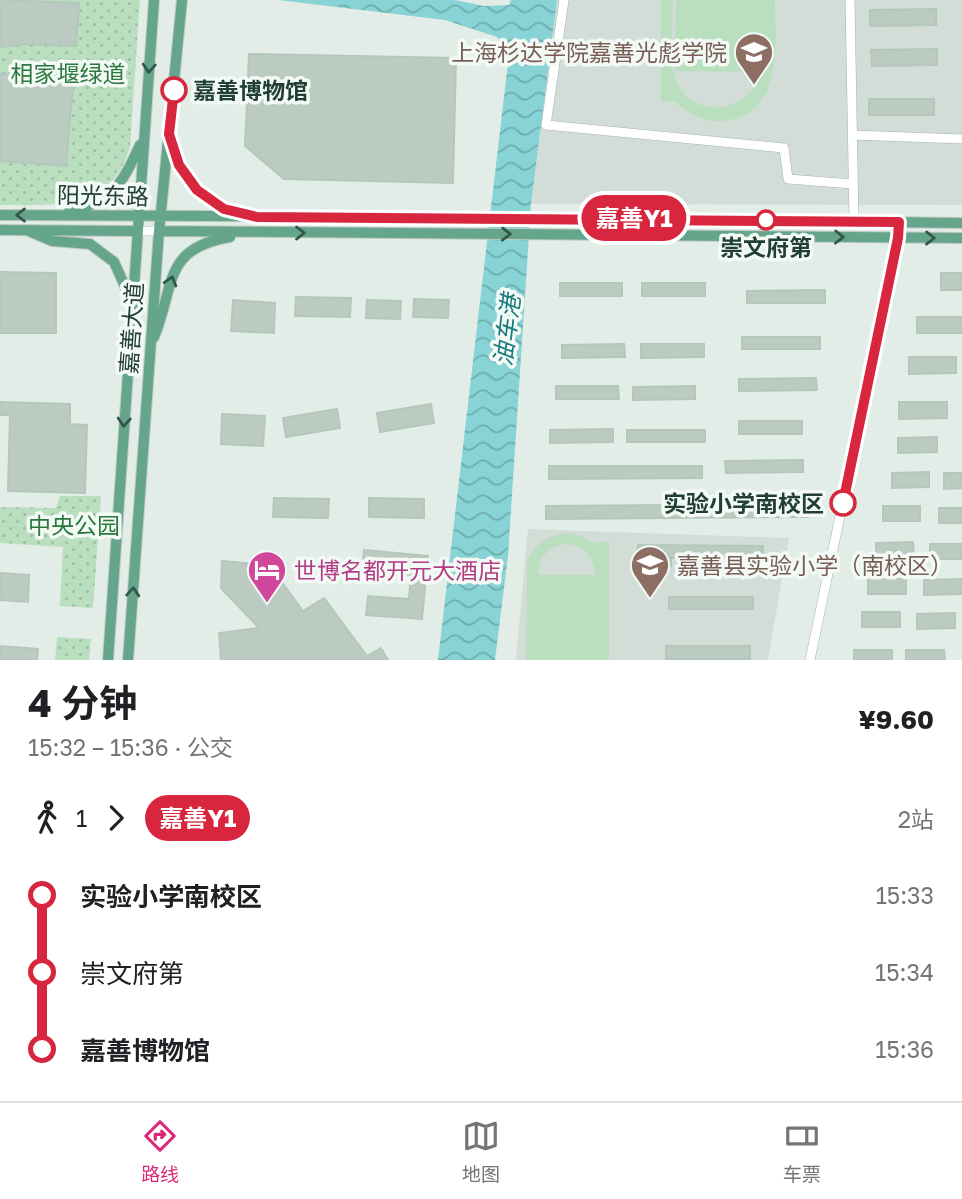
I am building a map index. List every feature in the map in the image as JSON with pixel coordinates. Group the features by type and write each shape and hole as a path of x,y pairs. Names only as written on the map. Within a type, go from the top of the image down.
{"main road":[{"name":"嘉善大道","path":"108,660 154,0"},
{"name":"嘉善大道","path":"128,660 160,216 182,0"},
{"path":"169,134 179,165 197,190 224,209 257,217"},
{"path":"56,215 81,209 106,198 126,176 144,136"},
{"name":"阳光东路","path":"0,215 962,223"},
{"name":"阳光东路","path":"0,230 136,231"},
{"path":"26,230 52,241 90,244 114,262 128,293 126,316 130,323"},
{"name":"阳光东路","path":"159,232 962,238"},
{"path":"151,346 163,316 172,273 183,256 218,239 256,232"}],"street":[{"path":"564,0 546,125 784,148 788,178 853,184"},
{"path":"850,0 854,221"},
{"path":"853,135 962,139"},
{"path":"810,660 898,238 899,222"},
{"name":"阳光东路","path":"136,231 159,232"}],"shaded area":[{"name":"上海杉达学院嘉善光彪学院","path":"557,0 962,0 962,205 531,204"},
{"name":"嘉善县实验小学（南校区）","path":"528,529 789,538 768,660 516,660"}],"green space":[{"name":"相家堰绿道","path":"0,0 140,0 130,146 122,167 110,183 96,193 61,203 0,205"},
{"path":"661,0 673,0 672,53 676,81 684,94 695,103 722,107 746,96 755,86 761,72 675,71 676,0 775,0 776,37 772,75 767,92 757,106 743,116 716,121 697,117 675,101 661,102"},
{"name":"中央公园","path":"60,496 101,496 93,608 60,606 63,547 0,543 0,507 56,508"},
{"path":"562,534 581,536 594,544 609,542 609,660 526,660 527,562 538,545","holes":["565,544 587,553 593,562 595,575 538,575 545,554"]},
{"path":"57,637 91,639 89,660 55,660"}],"water":[{"name":"油车港","path":"278,0 455,0 484,6 509,5 511,0 557,0 531,204 508,556 495,660 438,660 509,54 497,37 445,20"}],"building":[{"path":"0,0 79,3 76,46 26,44 0,47"},
{"path":"936,9 936,25 870,26 870,10"},
{"path":"937,49 937,65 872,66 871,50"},
{"path":"249,54 456,58 453,183 284,179 245,146"},
{"path":"20,73 73,85 66,166 0,161 0,74"},
{"path":"869,99 934,99 934,115 869,115"},
{"path":"0,272 56,273 56,333 0,333"},
{"path":"941,273 962,273 962,290 941,290"},
{"path":"560,283 622,283 622,296 560,296"},
{"path":"642,283 705,283 705,296 642,296"},
{"path":"825,290 825,303 747,303 747,291"},
{"path":"296,297 351,298 350,317 295,316"},
{"path":"414,299 449,300 448,318 413,317"},
{"path":"233,300 275,303 274,333 231,331"},
{"path":"367,300 401,301 400,319 366,318"},
{"path":"917,317 962,317 962,333 917,333"},
{"path":"742,337 820,337 820,349 742,349"},
{"path":"624,344 625,357 562,358 562,345"},
{"path":"641,344 704,344 704,357 641,358"},
{"path":"909,357 956,357 956,373 909,374"},
{"path":"816,378 817,390 739,391 739,379"},
{"path":"556,386 618,386 619,399 556,399"},
{"path":"695,386 695,399 633,400 633,387"},
{"path":"0,402 70,404 70,424 87,425 85,493 8,491 10,415 0,415"},
{"path":"899,402 947,402 947,418 899,419"},
{"path":"431,404 434,423 380,432 377,413"},
{"path":"337,409 340,428 286,437 283,418"},
{"path":"222,414 265,416 263,446 221,444"},
{"path":"739,421 802,421 802,434 739,434"},
{"path":"613,429 613,442 550,443 550,430"},
{"path":"627,430 705,430 705,442 627,442"},
{"path":"937,437 937,452 898,453 898,438"},
{"path":"803,460 803,472 726,473 725,461"},
{"path":"549,466 702,466 702,478 549,479"},
{"path":"929,472 929,487 892,488 892,473"},
{"path":"944,473 962,473 962,488 944,489"},
{"path":"274,498 329,499 328,518 273,517"},
{"path":"369,498 424,499 424,518 369,517"},
{"path":"808,504 808,517 546,519 546,506"},
{"path":"883,506 920,506 920,521 883,521"},
{"path":"939,508 962,508 962,523 939,523"},
{"path":"913,542 914,557 876,558 876,543"},
{"path":"930,544 962,544 962,559 930,559"},
{"path":"638,545 763,546 763,558 671,558 671,566 638,566"},
{"path":"364,550 428,556 422,619 366,615 368,596 409,599 411,575 362,571"},
{"name":"世博名都开元大酒店","path":"222,561 269,565 303,611 324,598 367,656 381,648 388,660 221,660 219,633 259,628 221,588"},
{"path":"0,573 29,575 28,602 0,600"},
{"path":"868,579 906,579 906,594 868,594"},
{"path":"962,579 962,594 924,595 924,580"},
{"path":"669,597 753,597 753,609 669,609"},
{"path":"862,612 900,612 900,627 862,627"},
{"path":"955,613 955,628 917,629 917,614"},
{"path":"0,646 38,649 37,660 0,660"},
{"path":"666,646 750,646 750,659 666,659"},
{"path":"854,650 892,650 892,660 854,660"},
{"path":"906,650 944,650 945,660 906,660"}],"bus line":[{"name":"嘉善Y1","path":"174,90 169,134 179,165 197,190 224,209 257,217 899,222 898,238 843,503"}],"place":[{"name":"上海杉达学院嘉善光彪学院","path":"754,86"},
{"name":"嘉善博物馆","path":"174,90"},
{"name":"崇文府第","path":"766,220"},
{"name":"实验小学南校区","path":"843,503"},
{"name":"嘉善县实验小学（南校区）","path":"650,599"},
{"name":"世博名都开元大酒店","path":"267,604"}]}
